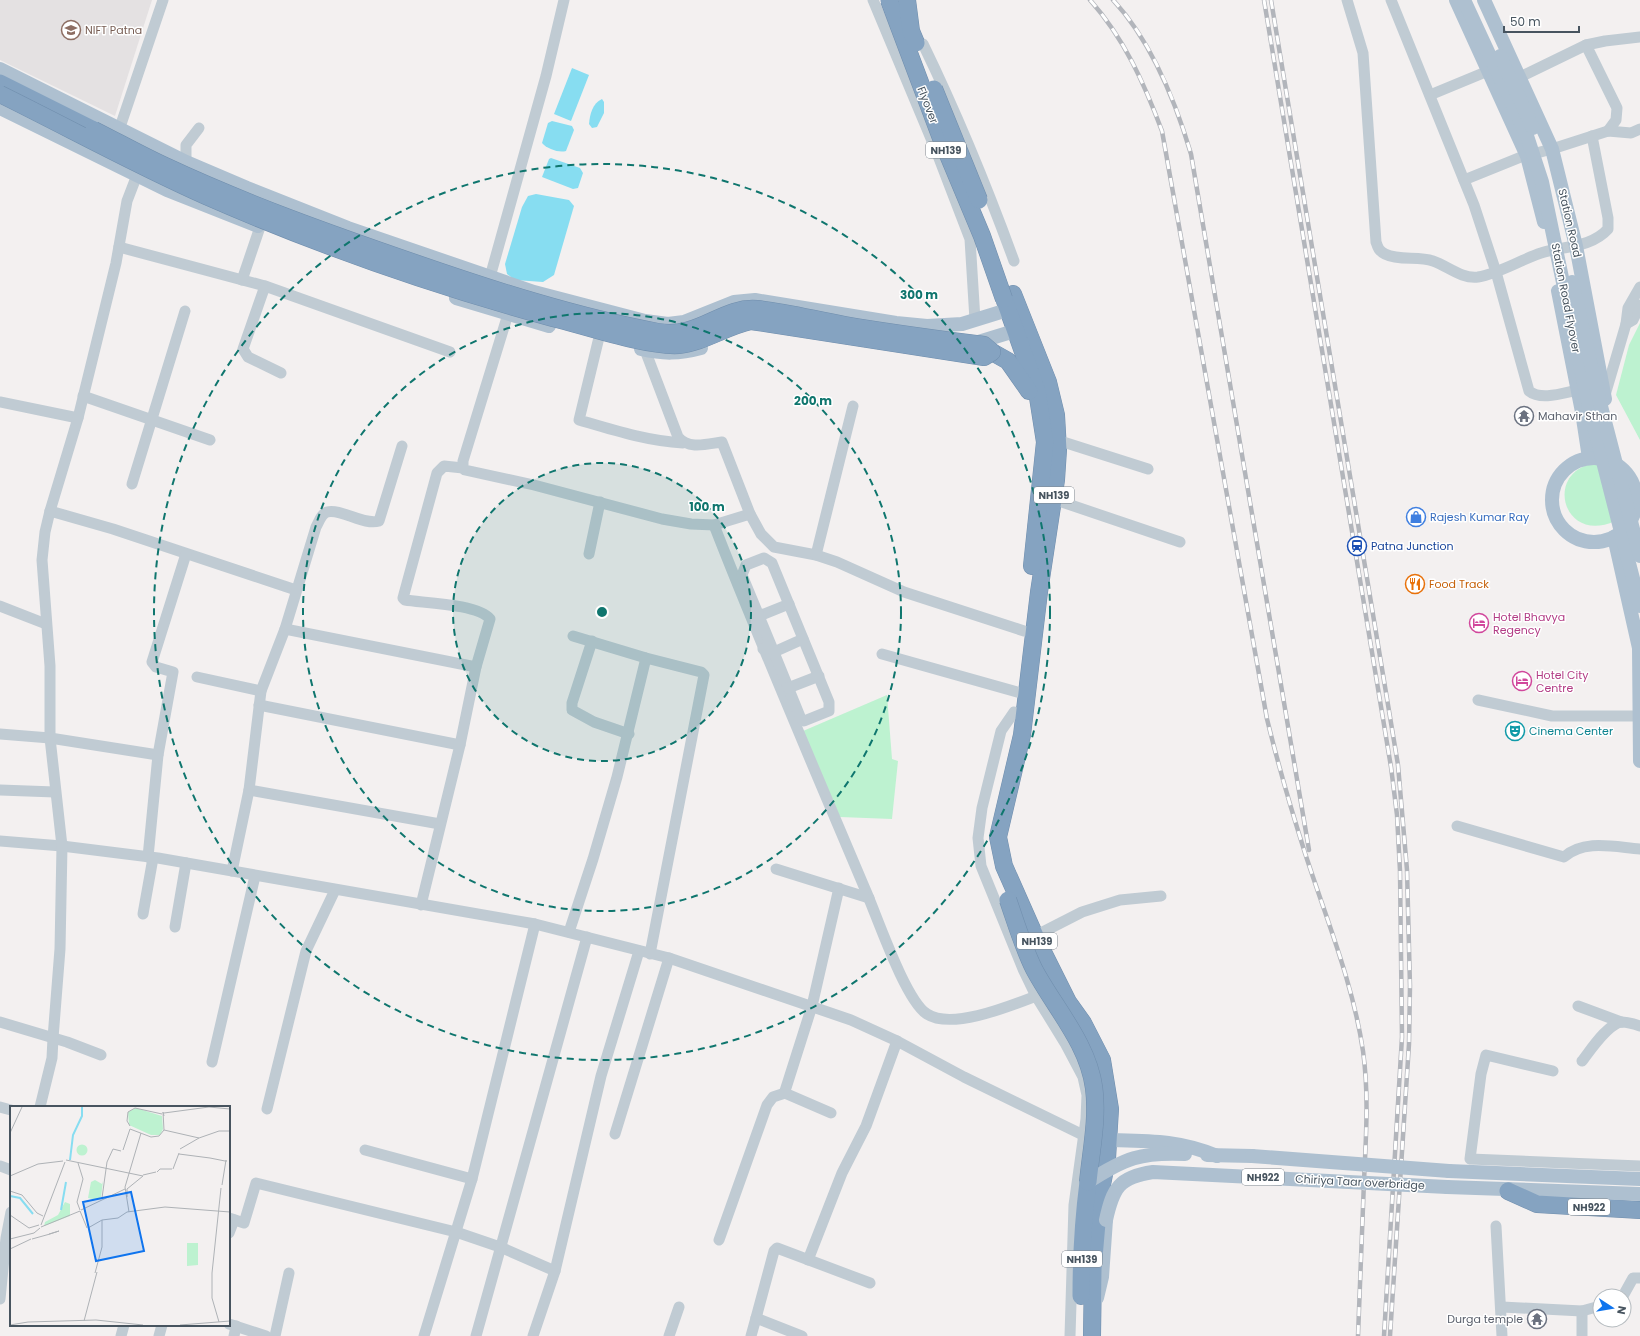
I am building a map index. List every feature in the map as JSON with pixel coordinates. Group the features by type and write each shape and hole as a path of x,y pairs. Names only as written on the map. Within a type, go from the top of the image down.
{"highway":[{"name":"Flyover","path":"889,0 941,138 1011,302"},
{"name":"Flyover","path":"907,0 911,31 975,189 1011,302"},
{"path":"0,83 165,166 347,239 504,292 600,319 660,332 679,333 693,330 735,311 755,309 847,325 984,345 992,352 1008,360 1047,410"},
{"path":"0,94 170,180 281,226 369,260 442,285 511,306 623,336 656,343 679,345 696,341 727,328 751,321 984,357 992,352"},
{"name":"NH139","path":"1011,302 1021,329 1048,382 1045,442 1024,631 1010,733 991,833 992,852 1034,968 1081,1046 1089,1065 1094,1087 1095,1111 1085,1205 1081,1268 1082,1336"},
{"name":"NH139","path":"1047,410 1057,440 1056,480 1039,592 1022,734 998,837 1004,866 1035,936 1068,1002 1084,1023 1102,1060 1110,1109 1107,1159 1098,1207 1093,1269 1092,1329"},
{"name":"NH922","path":"1508,1191 1537,1204 1640,1210"}],"main road":[{"path":"1456,0 1527,156 1551,251 1578,390 1589,458"},
{"name":"Station Road Flyover","path":"1464,0 1527,136 1542,182 1589,407 1640,606"},
{"name":"Station Road Flyover","path":"1473,0 1521,100 1541,148 1554,195 1568,267 1596,387 1640,556"},
{"name":"Station Road","path":"1484,0 1552,150 1576,246 1605,395 1606,459"},
{"path":"0,69 186,162 348,228 490,277 645,321 668,324 684,322 734,302 755,300 873,320 926,326 962,324 975,320 1011,302"},
{"path":"0,108 167,190 403,281 508,314 645,350 661,353 682,353 703,347 738,332 754,329 907,352 941,352 1021,329"},
{"path":"868,347 873,320"},
{"path":"1632,525 1614,537 1600,542 1583,541 1570,535 1559,524 1553,511 1552,495 1556,481 1565,469 1577,461 1589,458 1606,459 1615,463 1626,472 1634,485 1638,500 1632,525 1640,549"},
{"path":"1614,537 1639,648 1638,716 1640,761"},
{"path":"1108,1140 1160,1142 1197,1147 1217,1156"},
{"name":"Chiriya Taar overbridge","path":"1088,1182 1122,1162 1146,1154 1159,1153 1286,1158 1449,1171 1608,1178 1640,1175"},
{"name":"Chiriya Taar overbridge","path":"1092,1329 1102,1278 1106,1220 1111,1198 1119,1186 1137,1174 1173,1172 1508,1191 1640,1194"}],"street":[{"path":"108,161 163,0"},
{"path":"490,277 548,71 564,0"},
{"path":"873,0 937,152 970,239 975,320"},
{"path":"1347,0 1362,53 1376,242 1379,250 1390,256 1434,261 1462,275 1470,277 1496,272 1536,255 1576,246 1602,236 1608,229 1608,218 1592,136"},
{"path":"1391,0 1464,180 1496,272 1529,391 1534,395 1540,396 1578,390"},
{"path":"1520,77 1586,45 1640,37"},
{"path":"890,40 923,44 946,90 995,209 1014,261"},
{"path":"1586,45 1617,108 1616,120 1608,131"},
{"path":"1430,95 1488,70"},
{"path":"186,162 186,145 199,128"},
{"path":"1464,180 1527,156 1552,150 1608,131 1631,133 1640,129"},
{"path":"40,1106 52,1058 60,949 62,846 50,738 50,666 42,560 45,532 50,511 78,418 119,247 127,201 137,175"},
{"path":"242,280 260,227"},
{"path":"119,247 265,286 450,352"},
{"path":"265,286 243,349 248,357 281,373"},
{"path":"1605,395 1626,324 1628,308 1640,287"},
{"path":"1626,324 1633,320 1640,305"},
{"path":"606,310 579,420 632,436 665,442 683,442 693,445 722,442 750,514 761,534 774,547 816,555 904,592 1024,631"},
{"path":"132,484 185,311"},
{"path":"463,468 508,314"},
{"path":"645,321 645,350 675,430 683,442"},
{"path":"83,396 210,440"},
{"path":"0,402 78,418"},
{"path":"816,555 853,406"},
{"path":"1057,440 1148,469"},
{"path":"232,871 249,790 261,691 285,629 316,527 326,512 333,512 369,521 379,521 402,446"},
{"path":"421,905 460,745 476,667 490,619 486,615 436,602 407,601 403,598 437,473 444,466 463,468 662,519 691,524 714,525 750,514"},
{"path":"1053,499 1180,542"},
{"path":"589,554 600,502"},
{"path":"50,511 113,529 296,590"},
{"path":"714,525 769,649 892,957 918,1006 925,1013 934,1018 948,1020 965,1018 1036,996"},
{"path":"143,914 150,857 158,755 173,672 156,667 152,662 186,554"},
{"path":"764,558 772,562 831,707 829,711 808,720 804,721 801,719 769,649 759,616 742,575 746,565 764,558"},
{"path":"759,616 789,604"},
{"path":"0,606 46,624"},
{"path":"285,629 476,667"},
{"path":"533,1336 555,1271 601,1076 645,953 704,675 701,672 646,658 573,636"},
{"path":"769,649 804,639"},
{"path":"592,641 572,703 572,710 594,722 629,734"},
{"path":"882,654 1015,702 1001,731 982,808 978,838 978,852 981,866 1036,996 1065,1043 1083,1077 1087,1095 1074,1205 1070,1336"},
{"path":"569,932 593,860 629,734 646,658"},
{"path":"788,688 819,676"},
{"path":"197,677 261,691"},
{"path":"1478,700 1552,716 1638,716"},
{"path":"259,705 460,745"},
{"path":"0,734 50,738 158,755"},
{"path":"0,790 55,792"},
{"path":"249,790 440,824"},
{"path":"1457,826 1564,857 1578,847 1588,845 1640,849"},
{"path":"0,841 62,846 150,857 232,871 535,924 669,958 851,1020 897,1041 964,1077 1083,1134 1108,1140"},
{"path":"175,928 186,863"},
{"path":"776,869 869,898"},
{"path":"212,1062 255,876"},
{"path":"785,1093 785,1088 812,1006 839,888"},
{"path":"268,1109 306,951 335,890"},
{"path":"1035,936 1082,912 1120,900 1161,896"},
{"path":"424,1336 472,1179 535,924"},
{"path":"476,1336 587,937"},
{"path":"615,1134 669,958"},
{"path":"1578,1006 1621,1022 1640,1026"},
{"path":"0,1022 53,1038 101,1055"},
{"path":"1582,1061 1604,1033 1621,1022"},
{"path":"808,1260 842,1173 866,1126 897,1041"},
{"path":"1553,1071 1486,1056 1481,1074 1470,1159 1640,1175"},
{"path":"719,1240 767,1105 773,1097 785,1093 831,1113"},
{"path":"0,1107 10,1110"},
{"path":"365,1150 472,1179"},
{"path":"0,1166 10,1170"},
{"path":"230,1229 232,1219 244,1223 256,1183 456,1232 500,1246 555,1271"},
{"path":"0,1299 7,1255 3,1237 10,1215"},
{"path":"1496,1226 1502,1307 1502,1336"},
{"path":"751,1336 776,1248 781,1248 808,1260 870,1283"},
{"path":"274,1336 289,1273"},
{"path":"1627,1288 1633,1278 1640,1278"},
{"path":"668,1336 679,1307"},
{"path":"1502,1307 1582,1311 1592,1308"},
{"path":"1582,1311 1582,1336"},
{"path":"756,1318 802,1336"},
{"path":"121,1336 124,1326"},
{"path":"159,1336 162,1326"},
{"path":"233,1329 266,1336"}],"shaded area":[{"name":"NIFT Patna","path":"0,0 152,0 115,116 0,60"}],"green space":[{"path":"1640,323 1640,440 1616,395 1629,345"},
{"path":"1600,463 1615,521 1596,526 1582,523 1571,514 1566,502 1565,489 1570,477 1582,467"},
{"path":"887,695 892,759 898,761 892,819 840,817 803,731"}],"water":[{"path":"572,68 589,75 571,121 554,114"},
{"path":"602,99 604,102 604,113 597,127 592,128 589,124 591,113 594,106"},
{"path":"552,121 572,126 574,130 566,151 553,150 542,143 548,123"},
{"path":"551,158 580,168 583,173 578,188 573,189 542,177 549,159"},
{"path":"536,194 569,200 574,206 554,275 543,282 515,280 507,274 505,264 522,207 528,196"}],"railway":[{"path":"1090,0 1123,45 1140,78 1162,131 1267,719 1280,770 1305,853 1353,1001 1363,1051 1366,1083 1358,1336"},
{"path":"1113,0 1127,16 1151,53 1161,72 1178,113 1191,154 1309,850"},
{"path":"1264,0 1391,767 1397,815 1400,871 1402,1037 1384,1336"},
{"path":"1271,0 1398,765 1407,870 1410,986 1409,1044 1390,1336"}],"place":[{"name":"NIFT Patna","path":"71,30"},
{"name":"Mahavir Sthan","path":"1524,416"},
{"name":"Rajesh Kumar Ray","path":"1416,517"},
{"name":"Patna Junction","path":"1357,546"},
{"name":"Food Track","path":"1415,584"},
{"name":"Hotel Bhavya Regency","path":"1479,623"},
{"name":"Hotel City Centre","path":"1522,681"},
{"name":"Cinema Center","path":"1515,731"},
{"name":"Durga temple","path":"1537,1319"}]}
